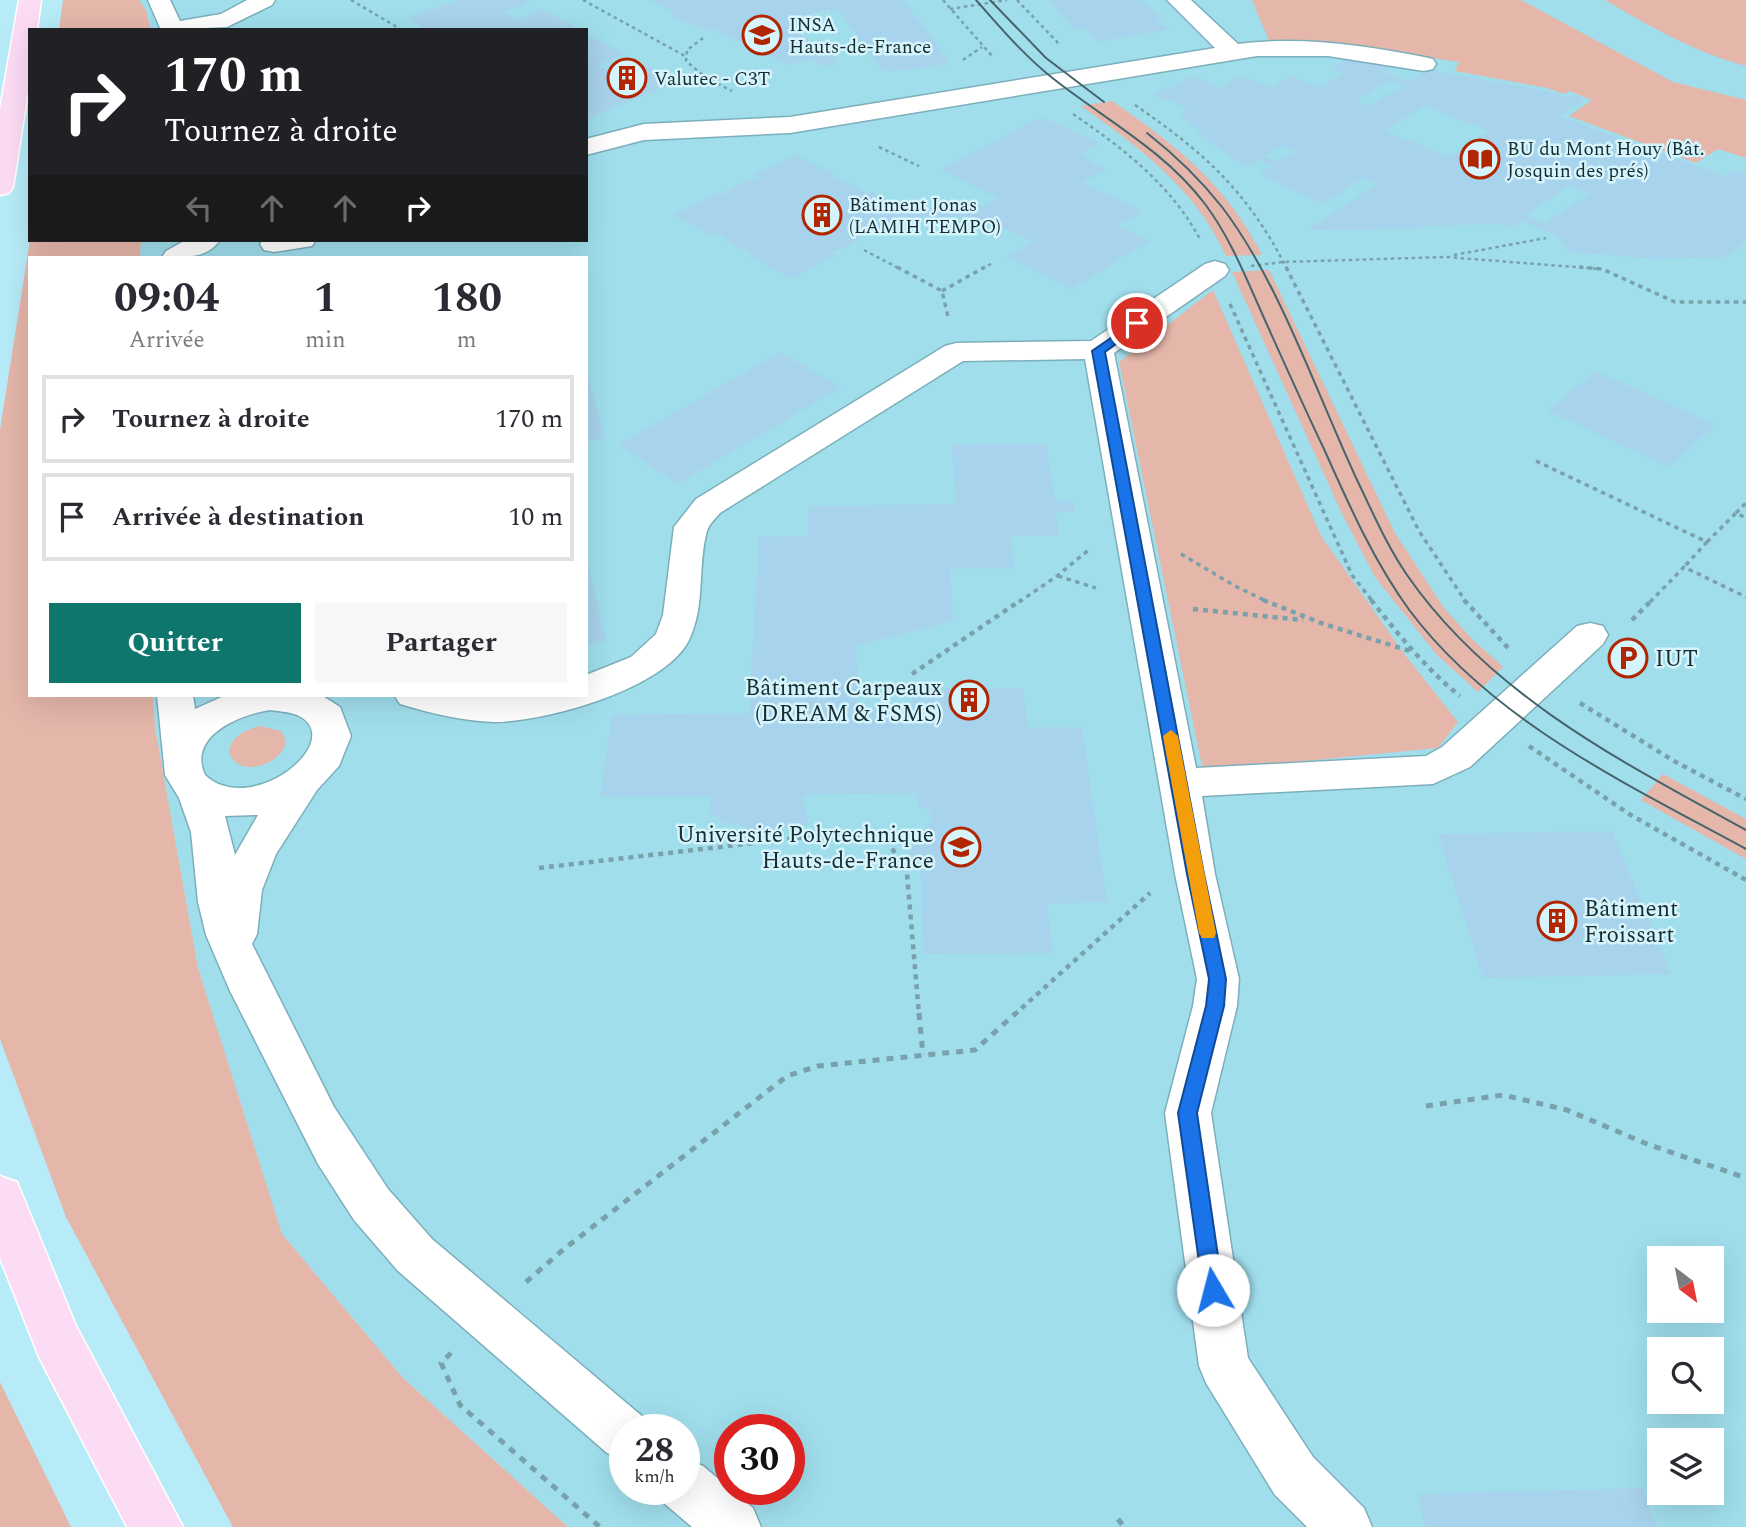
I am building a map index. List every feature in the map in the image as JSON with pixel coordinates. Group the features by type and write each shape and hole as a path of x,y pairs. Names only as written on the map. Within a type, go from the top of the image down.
{"main road":[{"path":"0,187 30,0"},
{"path":"0,1197 57,1340 156,1527"}],"street":[{"path":"159,0 173,28"},
{"path":"179,28 227,20 264,0"},
{"path":"1178,0 1233,52"},
{"path":"588,146 644,132 773,127 1269,47 1321,47 1423,64"},
{"path":"176,256 202,242"},
{"path":"273,247 294,242"},
{"path":"588,689 644,666 671,640 681,615 691,527 708,506 956,352 1098,351 1215,270"},
{"path":"1098,351 1217,979 1215,1006 1188,1113 1224,1366 1294,1476 1345,1527"},
{"path":"1180,783 1433,770 1457,757 1544,677 1607,631"},
{"path":"175,697 189,773 212,834 219,908 235,954 317,1125 362,1195 388,1228 485,1317 609,1422"},
{"path":"275,697 237,703 208,718 193,732 189,773 211,798 240,803 272,797 301,784 316,772 329,751 331,730 321,712 307,703 285,697"},
{"path":"425,697 501,710 561,699"},
{"path":"235,954 237,912 253,855 301,784"},
{"path":"700,1498 734,1527"}],"path":[{"path":"351,0 399,28"},
{"path":"583,0 685,56"},
{"path":"943,0 990,55 1127,152 1152,174 1187,215 1215,270 1352,575 1394,631 1437,678 1494,722 1629,814 1746,880"},
{"path":"962,0 967,6"},
{"path":"950,9 1005,0"},
{"path":"1017,0 1093,76 1213,161 1252,206 1419,531 1446,576 1504,645 1561,691 1674,761 1746,799"},
{"path":"1446,257 1546,238"},
{"path":"864,250 942,291 956,352"},
{"path":"1283,262 1446,257 1602,268 1675,302 1746,302"},
{"path":"942,291 994,262"},
{"path":"1536,461 1707,542"},
{"path":"1607,631 1684,568 1746,503"},
{"path":"1736,513 1746,518"},
{"path":"1684,568 1746,597"},
{"path":"1145,604 1310,621"},
{"path":"538,868 849,832 889,843 907,874 923,1055"},
{"path":"600,1527 460,1405 441,1363 485,1317 564,1249 787,1076 818,1066 975,1050 1157,887 1195,874"},
{"path":"1426,1105 1503,1095 1567,1110 1658,1148 1746,1178"},
{"path":"1118,1519 1124,1527"}],"shaded area":[{"path":"63,0 139,0 146,10 150,28 59,28"},
{"name":"Université Polytechnique Hauts-de-France","path":"139,0 1746,0 1746,1527 568,1527 403,1378 282,1234 198,968 155,727 153,697 588,697 588,256 140,256 141,242 588,242 588,28 150,28 146,10"},
{"path":"1252,0 1521,0 1673,82 1746,100 1746,158 1718,149 1696,163 1569,116 1592,100 1570,91 1564,94 1547,88 1455,71 1459,62 1370,48 1270,43"},
{"path":"1605,0 1746,0 1746,66 1691,46"},
{"path":"1112,101 1158,134 1198,168 1232,207 1262,255 1226,256 1199,210 1164,171 1124,137 1081,106"},
{"path":"30,242 141,242 140,256 28,256 28,697 153,697 155,727 198,968 282,1234 403,1378 568,1527 233,1527 66,1217 0,1039 0,430"},
{"path":"1269,270 1395,533 1444,608 1472,639 1503,667 1478,692 1437,655 1375,577 1344,518 1232,272"},
{"path":"1213,290 1321,536 1405,655 1458,722 1438,748 1203,771 1119,362"},
{"path":"260,726 281,731 286,740 283,749 269,762 260,766 250,767 234,761 229,752 230,746 240,734"},
{"path":"1663,774 1746,819 1746,859 1641,800"},
{"path":"0,1382 71,1527 0,1527"}],"building":[{"path":"459,0 524,0 530,3 503,13 516,20 543,10 577,28 424,28 407,18"},
{"name":"INSA Hauts-de-France","path":"648,0 903,0 949,60 946,64 890,72 881,70 841,12 827,10 810,14 815,22 792,27 836,60 836,65 823,66 811,58 789,65 710,28 704,29 683,22 670,13 674,12"},
{"path":"1049,0 1140,0 1162,17 1154,18 1169,29 1098,42 1085,28 1075,29"},
{"name":"Valutec - C3T","path":"591,36 626,54 598,65 613,73 640,62 677,82 588,118 588,37"},
{"name":"BU du Mont Houy (Bât. Josquin des prés)","path":"1350,57 1396,65 1384,72 1409,81 1428,70 1547,91 1569,98 1574,94 1585,99 1559,116 1725,176 1731,171 1739,174 1746,169 1746,241 1727,257 1655,259 1571,252 1556,235 1521,221 1511,228 1501,224 1419,226 1419,229 1307,230 1378,184 1363,178 1323,204 1259,174 1273,166 1259,160 1247,167 1237,161 1209,141 1180,113 1189,109 1153,94 1166,87 1173,90 1176,88 1173,86 1192,76 1224,89 1227,87 1223,86 1241,76 1274,89 1277,87 1274,86 1291,76 1320,87 1344,73 1332,68","holes":["1391,80 1404,85 1369,106 1356,101","1424,106 1490,131 1451,157 1384,131","1282,146 1296,151 1279,162 1265,156","1569,185 1589,193 1544,224 1525,216"]},
{"path":"1041,117 1100,143 1082,153 1091,163 1106,169 1082,183 1143,211 1118,226 1150,241 1071,289 1007,257 1033,242 984,218 976,223 965,217 906,218 872,236 867,233 849,246 831,252 836,255 791,279 749,255 754,253 736,246 719,234 714,237 674,215 718,193 722,195 737,185 759,177 754,175 796,155 836,174 831,177 904,208 963,208 974,202 983,206 998,198 940,170"},
{"path":"780,352 841,387 678,484 618,445"},
{"path":"1596,371 1715,425 1669,467 1548,411"},
{"path":"588,376 605,438 588,441"},
{"name":"Bâtiment Carpeaux (DREAM & FSMS)","path":"1046,444 1055,501 1074,501 1075,512 1056,512 1059,536 1011,536 1014,568 950,569 953,621 856,646 859,710 913,710 912,690 1023,688 1028,727 1082,727 1107,902 1047,904 1053,953 924,954 920,858 909,858 909,850 917,834 932,822 928,808 920,809 916,793 802,795 809,825 743,834 742,825 723,823 710,812 711,796 600,797 612,715 749,713 759,537 808,536 809,506 956,504 952,445"},
{"path":"588,564 606,641 588,645"},
{"name":"Bâtiment Froissart","path":"1612,831 1671,974 1483,978 1438,834"},
{"path":"1643,1488 1656,1527 1425,1527 1418,1494"}],"tram line":[{"path":"976,0 1044,71 1153,152 1172,168 1205,204 1236,255 1363,533 1410,611 1444,650 1481,686 1565,747 1746,849"},
{"path":"990,0 1046,58 1104,102"},
{"path":"1147,133 1205,187 1243,237 1280,304 1358,482 1387,541 1407,575 1440,618 1478,656 1561,722 1652,778 1746,830"}],"slow traffic":[{"path":"1171,736 1208,933"}],"place":[{"name":"INSA Hauts-de-France","path":"762,35"},
{"name":"Valutec - C3T","path":"627,78"},
{"name":"BU du Mont Houy (Bât. Josquin des prés)","path":"1480,159"},
{"name":"Bâtiment Jonas (LAMIH TEMPO)","path":"822,215"},
{"name":"IUT","path":"1628,658"},
{"name":"Bâtiment Carpeaux (DREAM & FSMS)","path":"969,700"},
{"name":"Université Polytechnique Hauts-de-France","path":"961,847"},
{"name":"Bâtiment Froissart","path":"1557,921"}],"route":[{"path":"1137,323 1098,351 1217,979 1215,1006 1188,1113 1213,1290"}]}
